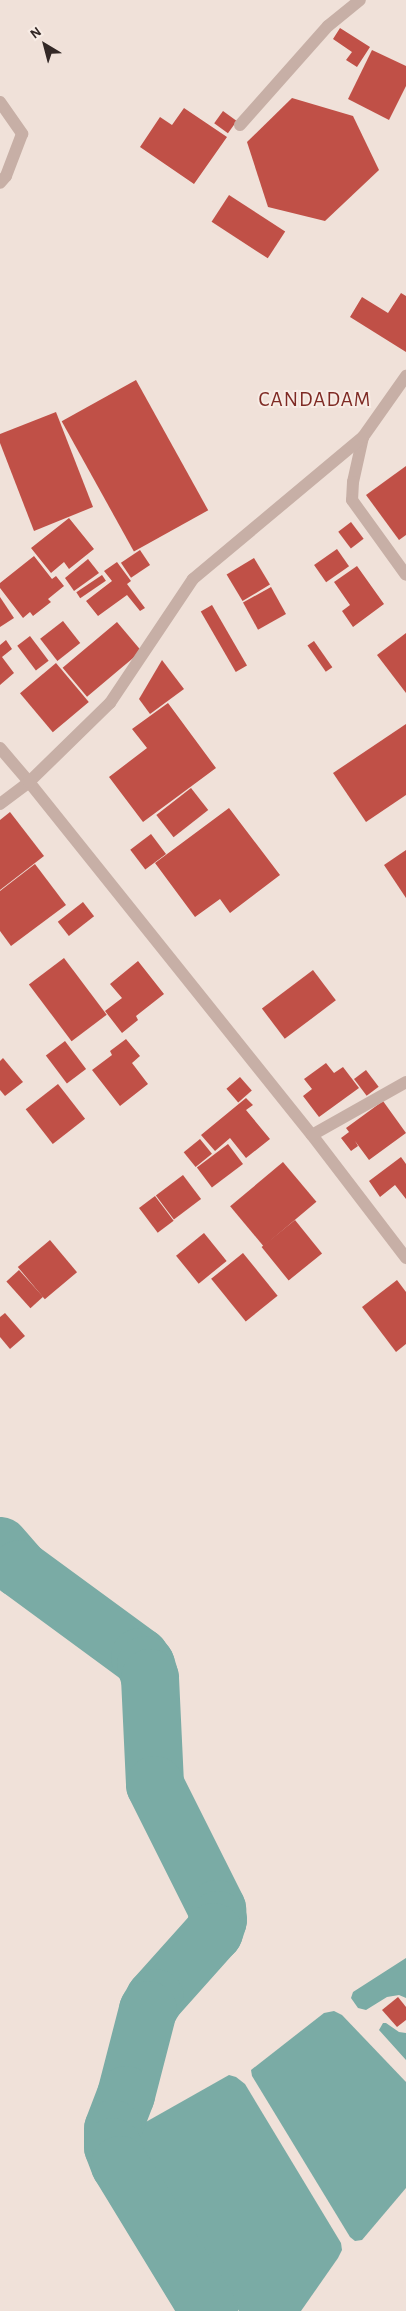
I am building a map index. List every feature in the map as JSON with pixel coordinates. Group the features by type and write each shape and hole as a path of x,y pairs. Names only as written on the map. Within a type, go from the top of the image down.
{"street":[{"path":"240,126 328,26 360,0"},
{"path":"0,102 22,134 6,176 0,183"},
{"path":"0,804 29,782 110,704 193,579 363,437 406,376"},
{"path":"363,437 352,487 352,500 406,575"},
{"path":"0,748 312,1135 406,1258"},
{"path":"312,1135 406,1082"}],"water":[{"path":"406,1958 406,1998 399,1995 387,1997 366,2010 358,2008 351,1998 353,1992"},
{"path":"334,2011 342,2015 406,2082 406,2188 362,2240 355,2241 350,2237 252,2076 251,2070 324,2013"},
{"path":"383,2023 399,2032 406,2033 406,2060 379,2030"},
{"path":"229,2075 236,2077 245,2084 341,2243 342,2250 338,2258 301,2311 239,2311 137,2152 132,2138 137,2127"}],"building":[{"path":"340,28 370,47 357,67 346,60 352,52 333,39"},
{"path":"372,50 406,66 406,86 389,120 348,99"},
{"path":"292,98 353,116 379,170 325,221 268,207 247,142"},
{"path":"184,108 227,137 194,184 140,147 160,117 172,125"},
{"path":"223,111 237,121 228,133 214,123"},
{"path":"229,195 285,231 268,258 212,222"},
{"path":"401,293 406,296 406,352 350,317 362,297 388,313"},
{"path":"136,380 208,510 134,552 62,421"},
{"path":"56,412 93,507 34,531 0,443 0,434"},
{"path":"406,466 406,535 399,540 366,495"},
{"path":"69,518 94,549 69,569 64,562 51,573 31,548"},
{"path":"351,522 364,539 351,548 338,532"},
{"path":"337,549 349,566 326,582 314,565"},
{"path":"140,550 150,565 131,578 121,563"},
{"path":"34,556 52,579 56,576 64,586 48,599 51,602 33,616 30,612 23,618 0,588 0,583"},
{"path":"254,558 270,585 243,601 227,574"},
{"path":"88,559 99,573 74,591 65,578"},
{"path":"117,562 131,581 127,584 145,608 140,611 127,595 98,616 86,601 112,581 104,571"},
{"path":"357,566 384,604 353,627 342,611 350,605 334,582"},
{"path":"102,575 106,581 80,598 76,592"},
{"path":"271,587 286,614 258,630 243,603"},
{"path":"0,597 14,618 0,627"},
{"path":"212,605 247,666 236,672 201,612"},
{"path":"63,621 80,643 57,661 40,639"},
{"path":"117,622 141,651 87,697 63,668"},
{"path":"406,633 406,693 377,655"},
{"path":"30,636 49,661 36,670 17,646"},
{"path":"6,640 12,649 2,657 14,673 0,685 0,645"},
{"path":"314,641 332,667 326,672 307,646"},
{"path":"162,660 184,689 150,714 139,699"},
{"path":"56,663 89,702 53,732 20,693"},
{"path":"168,703 216,768 143,822 109,777 147,748 132,729"},
{"path":"406,724 406,795 366,822 333,773"},
{"path":"191,788 208,810 174,837 156,815"},
{"path":"229,808 280,875 230,913 220,899 195,917 155,863"},
{"path":"10,812 44,856 0,890 0,820"},
{"path":"151,834 166,854 145,870 130,850"},
{"path":"406,850 406,898 384,865"},
{"path":"35,864 66,905 11,946 0,931 0,891"},
{"path":"83,902 94,916 69,936 58,922"},
{"path":"64,958 107,1015 72,1041 29,984"},
{"path":"138,961 164,994 136,1016 138,1020 122,1033 105,1011 122,998 110,984"},
{"path":"313,970 336,1000 285,1039 262,1009"},
{"path":"126,1039 140,1056 132,1063 148,1084 120,1106 92,1070 112,1055 110,1051"},
{"path":"65,1041 86,1069 67,1083 46,1055"},
{"path":"3,1058 23,1082 5,1096 0,1090 0,1061"},
{"path":"326,1063 334,1073 343,1067 359,1088 319,1117 303,1096 312,1089 304,1079"},
{"path":"366,1070 379,1087 367,1096 354,1079"},
{"path":"240,1077 252,1091 238,1102 226,1089"},
{"path":"58,1084 85,1119 53,1144 26,1109"},
{"path":"246,1098 253,1105 246,1110 270,1139 246,1158 230,1138 215,1151 201,1135"},
{"path":"383,1101 406,1133 369,1160 355,1141 358,1146 351,1151 341,1138 349,1132 346,1128"},
{"path":"200,1139 212,1154 196,1167 184,1152"},
{"path":"228,1144 243,1164 212,1187 197,1167"},
{"path":"401,1157 406,1164 406,1199 395,1185 380,1197 369,1181"},
{"path":"283,1162 316,1202 264,1246 230,1206"},
{"path":"183,1175 201,1199 174,1219 156,1195"},
{"path":"155,1196 174,1221 158,1233 139,1208"},
{"path":"295,1220 322,1253 289,1280 262,1247"},
{"path":"204,1233 227,1261 199,1284 176,1256"},
{"path":"50,1240 77,1272 45,1299 18,1267"},
{"path":"243,1253 278,1296 246,1322 211,1279"},
{"path":"19,1270 43,1297 30,1308 6,1281"},
{"path":"397,1280 406,1292 406,1344 396,1352 362,1307"},
{"path":"5,1313 25,1336 10,1349 0,1337 0,1317"},
{"path":"398,1997 406,2007 406,2020 397,2027 382,2010"}],"waterway":[{"path":"0,1546 20,1569 140,1657 146,1665 150,1678 155,1785 217,1909 218,1920 214,1932 155,1998 148,2010 126,2095 113,2129 113,2147 120,2165 209,2311"}],"district":[{"name":"CANDADAM","path":"315,400"}]}
